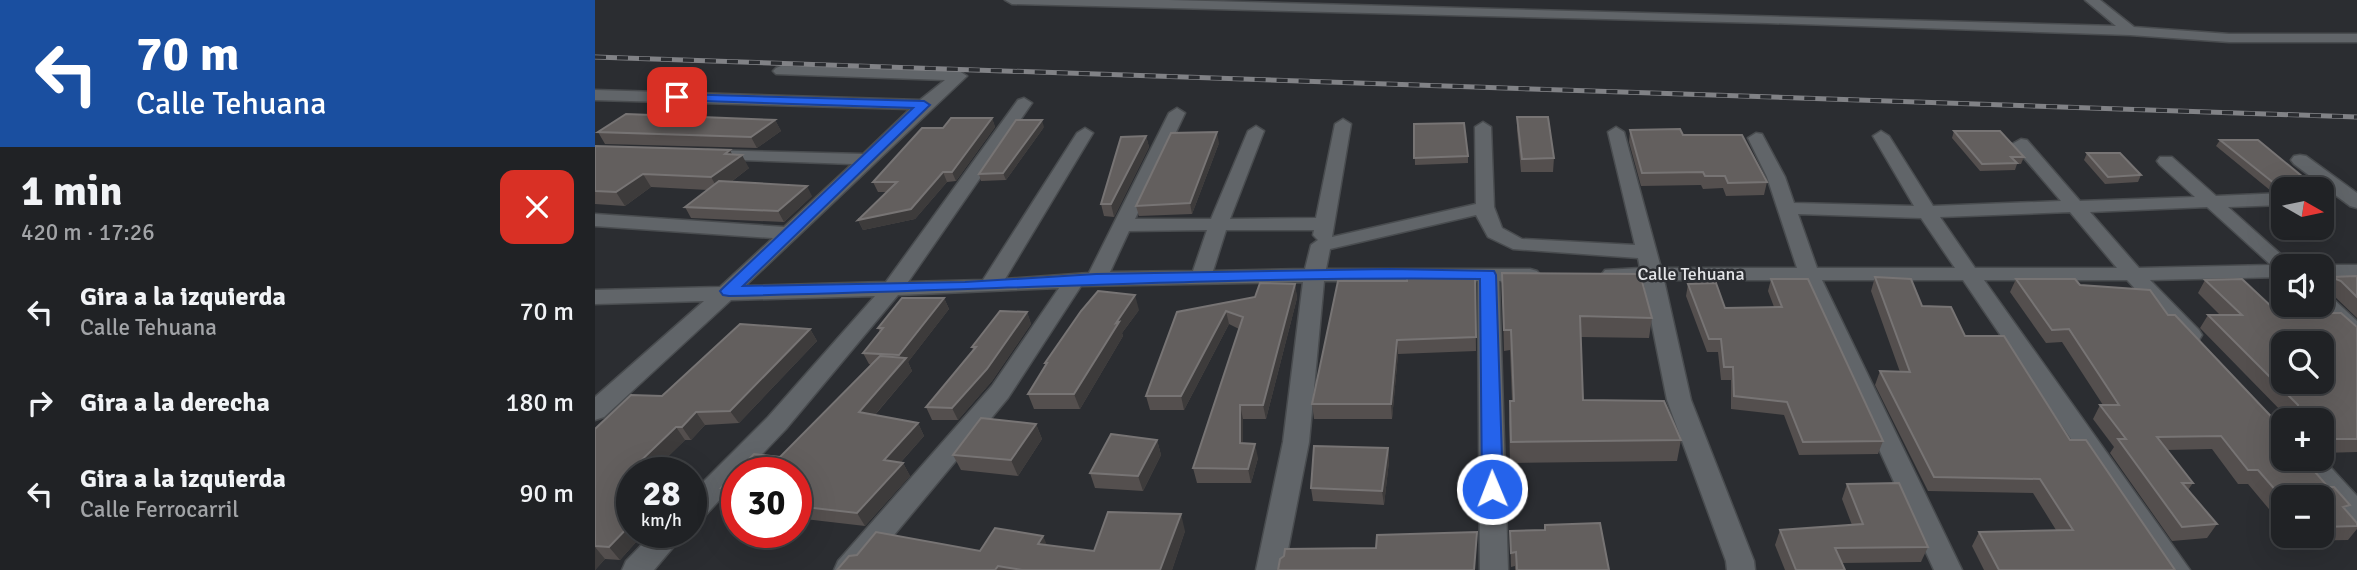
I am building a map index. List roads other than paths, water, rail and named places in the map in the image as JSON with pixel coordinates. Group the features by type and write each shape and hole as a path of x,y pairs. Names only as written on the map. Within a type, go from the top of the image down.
{"street":[{"path":"1012,0 1427,5 2130,31 2229,38 2357,38"},
{"path":"1755,0 1767,19"},
{"path":"2092,0 2130,31"},
{"path":"595,411 729,291 924,105 959,76 781,71"},
{"path":"595,95 924,105"},
{"path":"707,495 777,423 892,289 1024,103"},
{"path":"848,570 1000,392 1085,280 1121,225 1178,113"},
{"path":"1270,570 1296,442 1314,275 1343,124"},
{"path":"1483,127 1485,221 1501,240 1649,263"},
{"path":"1201,277 1218,225 1256,131"},
{"path":"1616,132 1649,263 1679,400 1740,561 1741,570"},
{"path":"989,286 1085,133"},
{"path":"1881,136 1969,274 2176,570"},
{"path":"1756,138 1776,177 1809,274 1948,570"},
{"path":"2021,145 2133,274 2209,354"},
{"path":"691,154 869,159"},
{"path":"2300,160 2353,199"},
{"path":"2166,161 2271,256"},
{"path":"2335,198 2353,199"},
{"path":"1786,208 1927,212 2271,199"},
{"path":"1321,245 1485,207"},
{"path":"595,220 789,233"},
{"path":"1121,225 1324,224"},
{"name":"Calle Tehuana","path":"1597,274 1649,263 1809,274 2133,274 2271,269"},
{"path":"2334,271 2357,271"},
{"path":"595,297 1201,277 1556,274"},
{"path":"1488,275 1494,570"},
{"path":"2334,312 2357,333"},
{"path":"2319,471 2357,514"},
{"path":"636,570 657,548"}],"railway":[{"path":"595,57 2357,117"}]}
